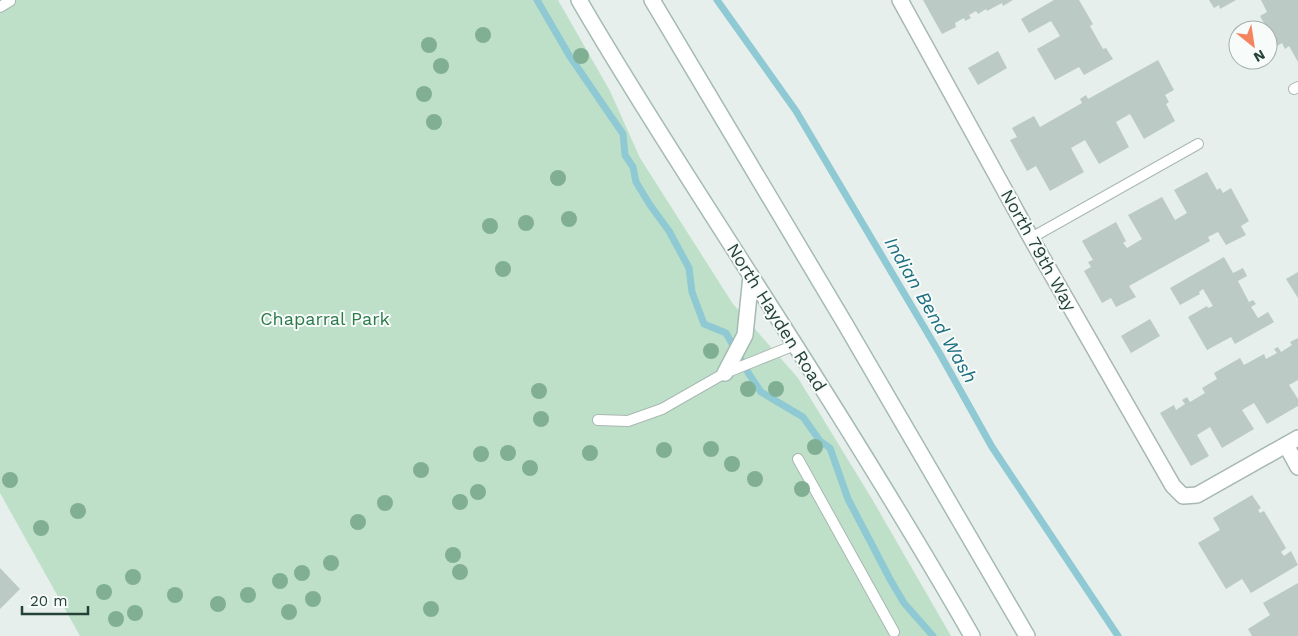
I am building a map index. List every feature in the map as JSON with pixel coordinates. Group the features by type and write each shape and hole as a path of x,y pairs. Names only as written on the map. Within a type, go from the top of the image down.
{"main road":[{"name":"North Hayden Road","path":"579,0 621,71 903,518 972,636"},
{"path":"652,0 844,322 1027,636"},
{"name":"North 79th Way","path":"900,0 1031,238 1173,486 1183,496 1197,495 1292,442"},
{"path":"725,373 745,335 751,276"},
{"path":"1292,442 1298,467"}],"lane":[{"path":"0,7 10,1"},
{"path":"1031,238 1198,144"},
{"path":"598,420 628,421 662,409 725,373 795,345"},
{"path":"798,459 894,632"}],"green space":[{"name":"Chaparral Park","path":"0,0 558,0 610,91 640,158 733,304 798,378 872,499 951,636 80,636 0,493"}],"building":[{"path":"923,0 1013,0 1003,6 1002,3 978,14 976,11 969,15 971,18 965,21 964,18 955,23 956,27 942,34"},
{"path":"1054,0 1079,0 1093,24 1090,26 1103,49 1106,48 1113,59 1084,75 1079,67 1055,80 1037,49 1060,36 1051,21 1029,33 1021,19"},
{"path":"1209,0 1236,0 1220,9 1219,5 1214,8"},
{"path":"1261,0 1298,0 1298,62 1289,46 1285,49 1282,43 1278,45 1278,20 1262,20 1260,16 1267,12"},
{"path":"998,51 1007,68 978,85 968,68"},
{"path":"1158,60 1174,90 1165,95 1169,102 1166,104 1175,121 1144,139 1130,114 1116,122 1129,147 1099,164 1085,140 1071,148 1084,172 1050,191 1036,166 1027,171 1010,140 1017,137 1012,128 1034,116 1040,127 1082,103 1080,99 1086,95 1088,99"},
{"path":"1207,172 1217,190 1220,188 1223,193 1231,188 1249,221 1241,226 1246,235 1226,245 1218,232 1208,237 1210,241 1129,286 1136,297 1116,307 1111,298 1102,303 1084,271 1091,267 1088,262 1093,260 1082,241 1116,222 1126,241 1123,243 1127,248 1142,239 1128,215 1162,197 1175,220 1187,213 1174,190"},
{"path":"1224,257 1233,273 1243,268 1247,276 1238,281 1249,302 1253,300 1256,304 1251,307 1258,318 1268,312 1274,322 1235,344 1231,337 1207,350 1188,317 1207,306 1208,308 1213,306 1203,289 1199,292 1200,294 1180,305 1170,288"},
{"path":"1298,272 1298,298 1286,279"},
{"path":"1150,319 1160,336 1131,353 1121,336"},
{"path":"1298,338 1298,380 1289,385 1298,399 1298,406 1267,424 1254,403 1242,410 1254,429 1222,448 1210,427 1197,435 1209,456 1191,466 1160,413 1174,405 1176,410 1185,404 1182,400 1187,397 1190,402 1205,393 1202,388 1217,379 1214,373 1240,358 1244,365 1264,354 1266,359 1277,353 1274,349 1278,347 1281,352 1292,345 1290,342"},
{"path":"1252,495 1261,508 1258,510 1260,513 1264,511 1286,548 1281,552 1284,556 1291,551 1298,565 1251,593 1242,579 1226,589 1198,543 1220,530 1213,518"},
{"path":"0,568 20,589 0,609"},
{"path":"1298,583 1298,636 1252,636 1248,629 1270,615 1263,603"}],"waterway":[{"path":"537,0 569,55 623,134 625,155 633,167 636,182 669,231 689,268 692,292 704,324 726,333 761,392 803,417 820,441 830,448 848,499 891,581 904,603 933,636"},
{"name":"Indian Bend Wash","path":"717,0 796,111 940,354 992,447 1118,636"}]}
